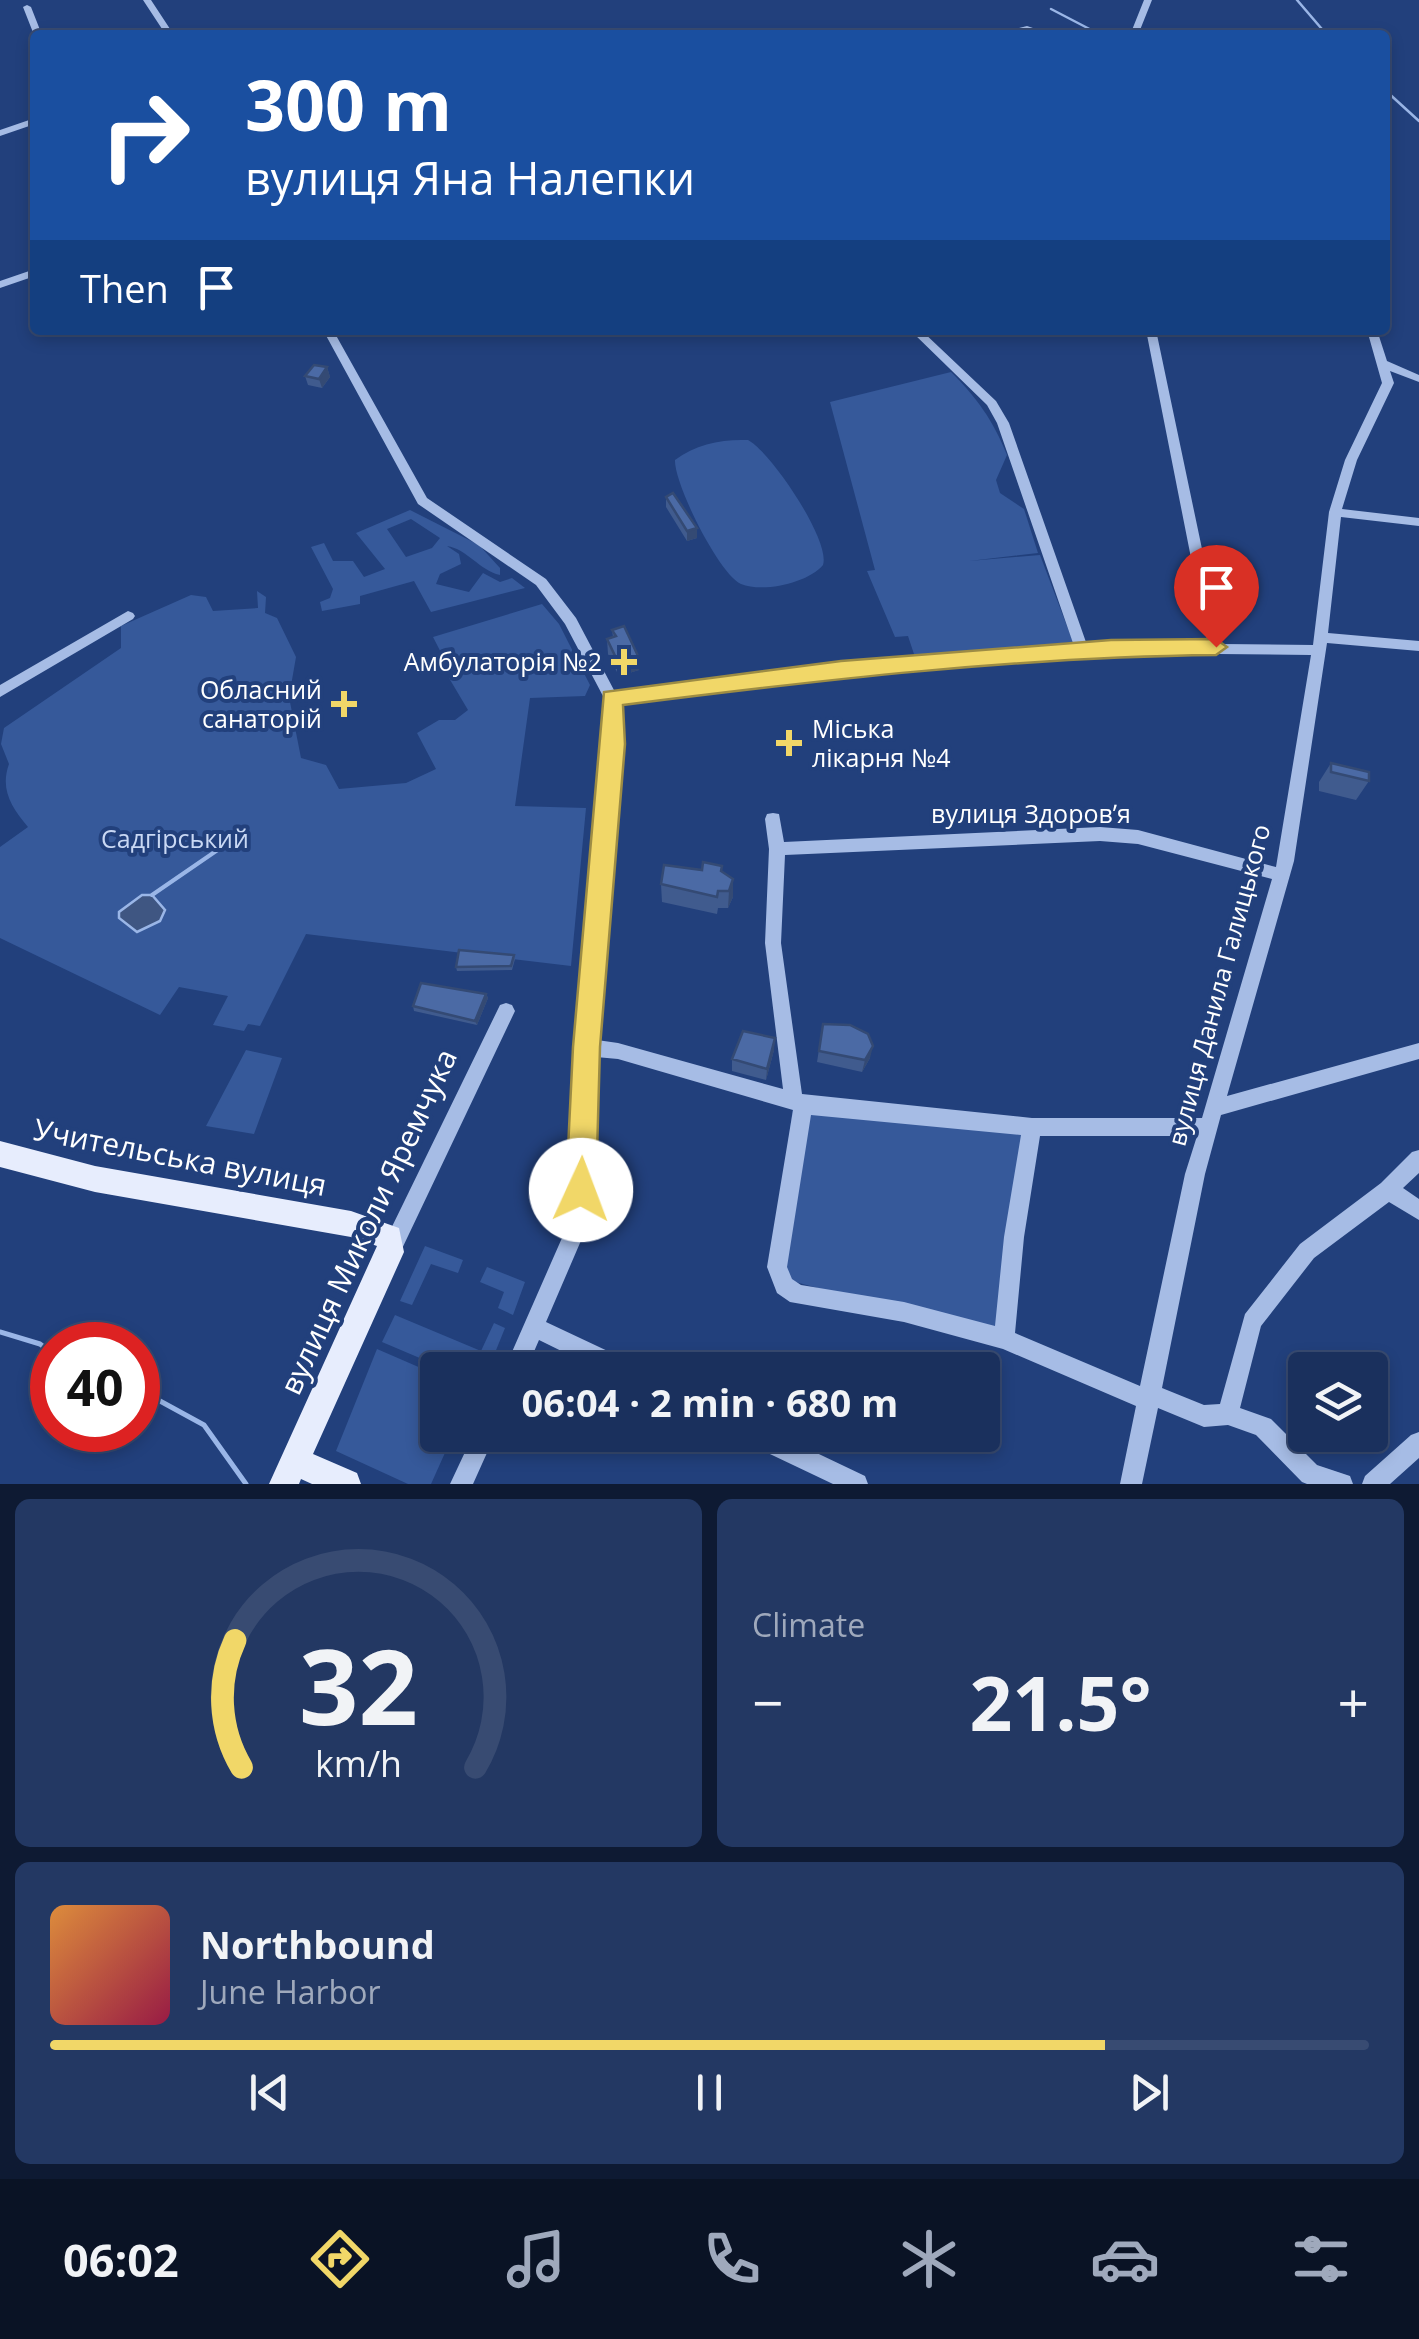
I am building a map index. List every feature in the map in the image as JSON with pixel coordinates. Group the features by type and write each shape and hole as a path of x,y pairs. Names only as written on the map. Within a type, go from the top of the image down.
{"main road":[{"name":"Учительська вулиця","path":"0,1154 95,1179 378,1230 390,1237 390,1252"},
{"name":"вулиця Миколи Яремчука","path":"290,1473 390,1252"},
{"path":"290,1473 346,1484"}],"street":[{"path":"147,0 167,30"},
{"path":"1136,30 1148,0"},
{"path":"27,7 36,30"},
{"path":"0,133 30,122"},
{"path":"0,285 30,274"},
{"path":"331,335 422,501 541,582 571,620 612,698 614,744 587,1047 579,1222 524,1352"},
{"path":"920,335 992,403 1003,423 1082,650"},
{"path":"1152,335 1216,647"},
{"name":"вулиця Данила Галицького","path":"1130,1484 1212,1118 1282,875 1320,643 1335,512 1351,460 1388,378 1374,335"},
{"path":"1382,362 1419,379"},
{"path":"1384,392 1401,382 1419,379"},
{"path":"1335,512 1419,522"},
{"path":"0,692 128,616"},
{"path":"612,698 817,671 1082,650 1320,643 1419,646"},
{"path":"773,819 777,849 774,942 798,1103 777,1267 784,1286 798,1295 904,1312 1004,1338 1150,1398 1204,1416 1228,1414 1262,1427 1309,1479 1342,1484"},
{"name":"вулиця Здоровʼя","path":"777,849 1100,834 1138,837 1282,875"},
{"name":"вулиця Миколи Яремчука","path":"390,1252 506,1012"},
{"path":"587,1047 618,1051 798,1103 1032,1126 1212,1118 1419,1051"},
{"path":"1004,1338 1014,1237 1032,1126"},
{"path":"1228,1414 1252,1321 1307,1251 1388,1190 1419,1159"},
{"path":"1388,1190 1419,1210"},
{"path":"536,1327 587,1352"},
{"path":"1372,1484 1419,1442"},
{"path":"461,1484 476,1452"},
{"path":"791,1452 856,1484"}],"green space":[{"path":"951,372 984,410 1002,442 1007,455 996,480 1000,493 1024,509 1038,553 969,561 1040,555 1073,642 915,657 908,636 895,637 867,571 875,570 830,402"},
{"path":"748,440 784,478 818,537 823,565 807,577 773,587 741,584 710,547 682,488 675,460 710,444"},
{"path":"410,510 479,545 500,568 500,575 447,546 459,554 461,564 440,574 436,584 469,592 483,573 500,582 512,578 525,588 431,612 414,581 360,596 360,604 322,611 320,602 330,598 333,589 311,547 324,543 333,561 353,561 364,577 385,569 356,533","holes":["411,519 440,538 432,548 406,557 387,529"]},
{"name":"Садгірський","path":"257,591 266,597 265,613 277,618 296,657 289,697 301,758 326,765 339,789 406,783 436,769 417,733 439,720 455,720 468,710 449,678 452,674 433,637 542,604 559,624 590,685 585,696 530,698 515,806 586,808 571,966 306,934 260,1026 248,1024 244,1031 213,1025 228,996 179,987 160,1015 0,938 0,847 28,827 12,805 7,790 9,764 1,744 4,728 121,648 121,626 191,595 206,597 213,611 258,608"},
{"path":"246,1050 282,1058 254,1134 206,1126"},
{"path":"793,1107 1036,1131 1004,1339 770,1275"},
{"path":"425,1246 463,1260 458,1273 431,1264 412,1305 400,1301"},
{"path":"487,1267 525,1282 513,1315 498,1308 504,1292 480,1282"},
{"path":"395,1315 481,1351 494,1323 505,1328 495,1352 420,1352 420,1358 382,1342"},
{"path":"377,1349 420,1368 420,1452 445,1452 431,1484 408,1484 336,1451"}],"shaded area":[{"path":"142,895 152,895 165,910 160,921 137,932 119,918 119,912"}],"building":[{"path":"314,365 327,367 319,379 305,376"},
{"path":"673,493 697,528 687,531 666,497"},
{"path":"624,626 638,656 618,662 607,639 616,636 612,630"},
{"path":"1331,763 1369,772 1369,781 1331,772"},
{"path":"703,862 722,866 721,871 733,879 729,891 718,891 717,897 661,884 664,865 702,870"},
{"path":"459,950 514,955 511,966 456,967"},
{"path":"421,983 486,994 475,1021 413,1006"},
{"path":"823,1024 850,1025 868,1034 873,1046 865,1060 819,1051"},
{"path":"743,1031 775,1038 767,1069 732,1059"}],"waterway":[{"path":"1297,0 1323,30"},
{"path":"1051,9 1091,30"},
{"path":"1390,95 1419,121"},
{"path":"152,895 219,849"},
{"path":"0,1332 30,1341"},
{"path":"160,1401 204,1425 246,1484"}],"place":[{"name":"Амбулаторія №2","path":"624,662"},
{"name":"Обласний санаторій","path":"344,704"},
{"name":"Міська лікарня №4","path":"789,743"}],"route":[{"path":"581,1190 595,938 614,744 612,698 630,692 841,669 1111,648 1216,647"}]}
